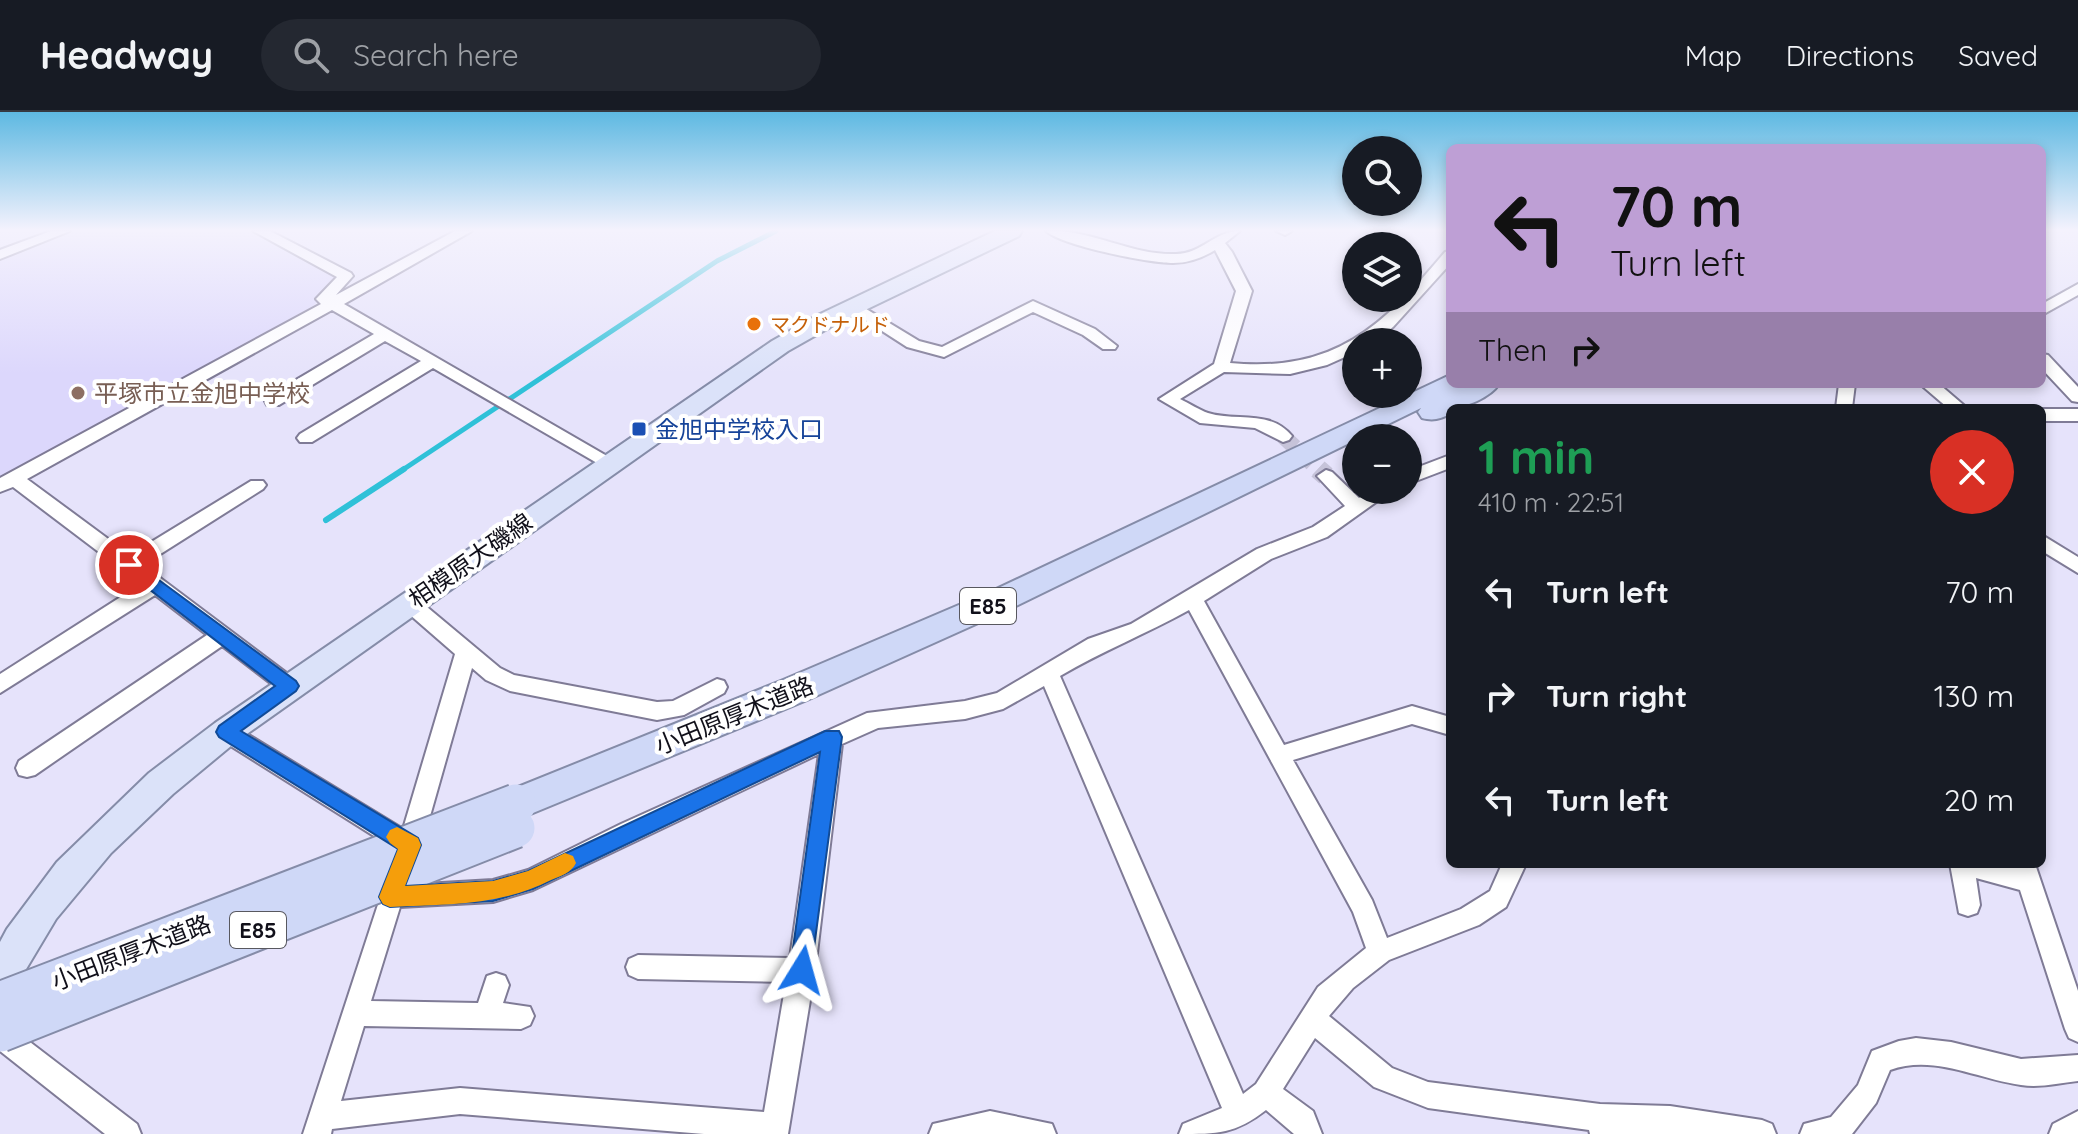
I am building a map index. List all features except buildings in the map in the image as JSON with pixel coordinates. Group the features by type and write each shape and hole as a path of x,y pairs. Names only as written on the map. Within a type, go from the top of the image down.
{"highway":[{"name":"小田原厚木道路","path":"0,1033 516,816 1005,598 1446,385"},
{"path":"1447,404 1478,388"},
{"path":"1408,424 1446,405"},
{"name":"小田原厚木道路","path":"0,1002 807,708 1017,615 1342,458"}],"main road":[{"name":"相模原大磯線","path":"0,978 11,955 56,892 95,848 152,792 226,732 408,602 780,346 911,279"}],"street":[{"path":"343,279 324,299 610,463"},
{"path":"289,686 129,565 7,482 377,279"},
{"path":"1221,367 1244,291 1238,279"},
{"path":"1383,328 1430,279"},
{"path":"2046,308 2078,289"},
{"path":"853,306 913,344 944,352 1033,306 1089,332 1109,346"},
{"path":"273,401 385,334"},
{"path":"1283,436 1259,423 1206,419 1167,399 1221,367 1292,371 1323,363 1342,353"},
{"path":"306,438 433,361"},
{"path":"2046,363 2078,397"},
{"path":"1933,388 1954,404"},
{"path":"2046,415 2078,415"},
{"path":"1422,472 1446,463"},
{"path":"1326,476 1358,508"},
{"path":"129,565 257,485"},
{"path":"390,897 493,891 533,879 875,719 965,710 1003,700 1095,645 1138,629 1264,554 1320,532 1364,504"},
{"path":"2046,545 2078,566"},
{"path":"0,685 155,585"},
{"path":"1193,599 1363,908 1380,952"},
{"path":"408,602 493,674 510,683 657,711 676,709 717,687"},
{"path":"27,768 223,635"},
{"path":"466,652 410,845 353,1013 321,1125 460,1101 774,1130 802,970 832,737"},
{"path":"1049,674 1239,1115"},
{"path":"1280,755 1412,715 1446,725"},
{"path":"226,732 410,845"},
{"path":"1193,1134 1239,1115 1265,1093 1327,996 1344,979 1380,952 1470,917 1498,899 1512,868"},
{"path":"1963,868 1968,905"},
{"path":"1990,868 2026,873 2078,1029"},
{"path":"638,967 802,970"},
{"path":"486,1016 496,985"},
{"path":"353,1013 521,1016"},
{"path":"1313,1019 1383,1078 1428,1095 1602,1126 1670,1120 1762,1134"},
{"path":"0,1033 127,1134"},
{"path":"1814,1134 1839,1129 1867,1094 1881,1060 1901,1050 1961,1055 2023,1072 2078,1068"},
{"path":"1265,1093 1303,1121 1308,1134"},
{"path":"943,1134 990,1125 1042,1134"},
{"path":"2063,1134 2078,1125"}],"shaded area":[{"name":"平塚市立金旭中学校","path":"0,279 337,279 313,306 0,480"}],"waterway":[{"path":"401,471 690,279"},
{"path":"326,520 404,469"}],"tunnel":[{"path":"1283,436 1320,471"},
{"path":"1318,469 1326,476"}],"slow traffic":[{"path":"397,837 410,845 390,897 493,891 533,879 565,863"}],"place":[{"name":"マクドナルド","path":"754,324"},
{"name":"平塚市立金旭中学校","path":"78,393"},
{"name":"金旭中学校入口","path":"639,429"}],"route":[{"path":"129,565 289,686 226,732 410,845 390,897 493,891 533,879 832,737 802,970"}]}
